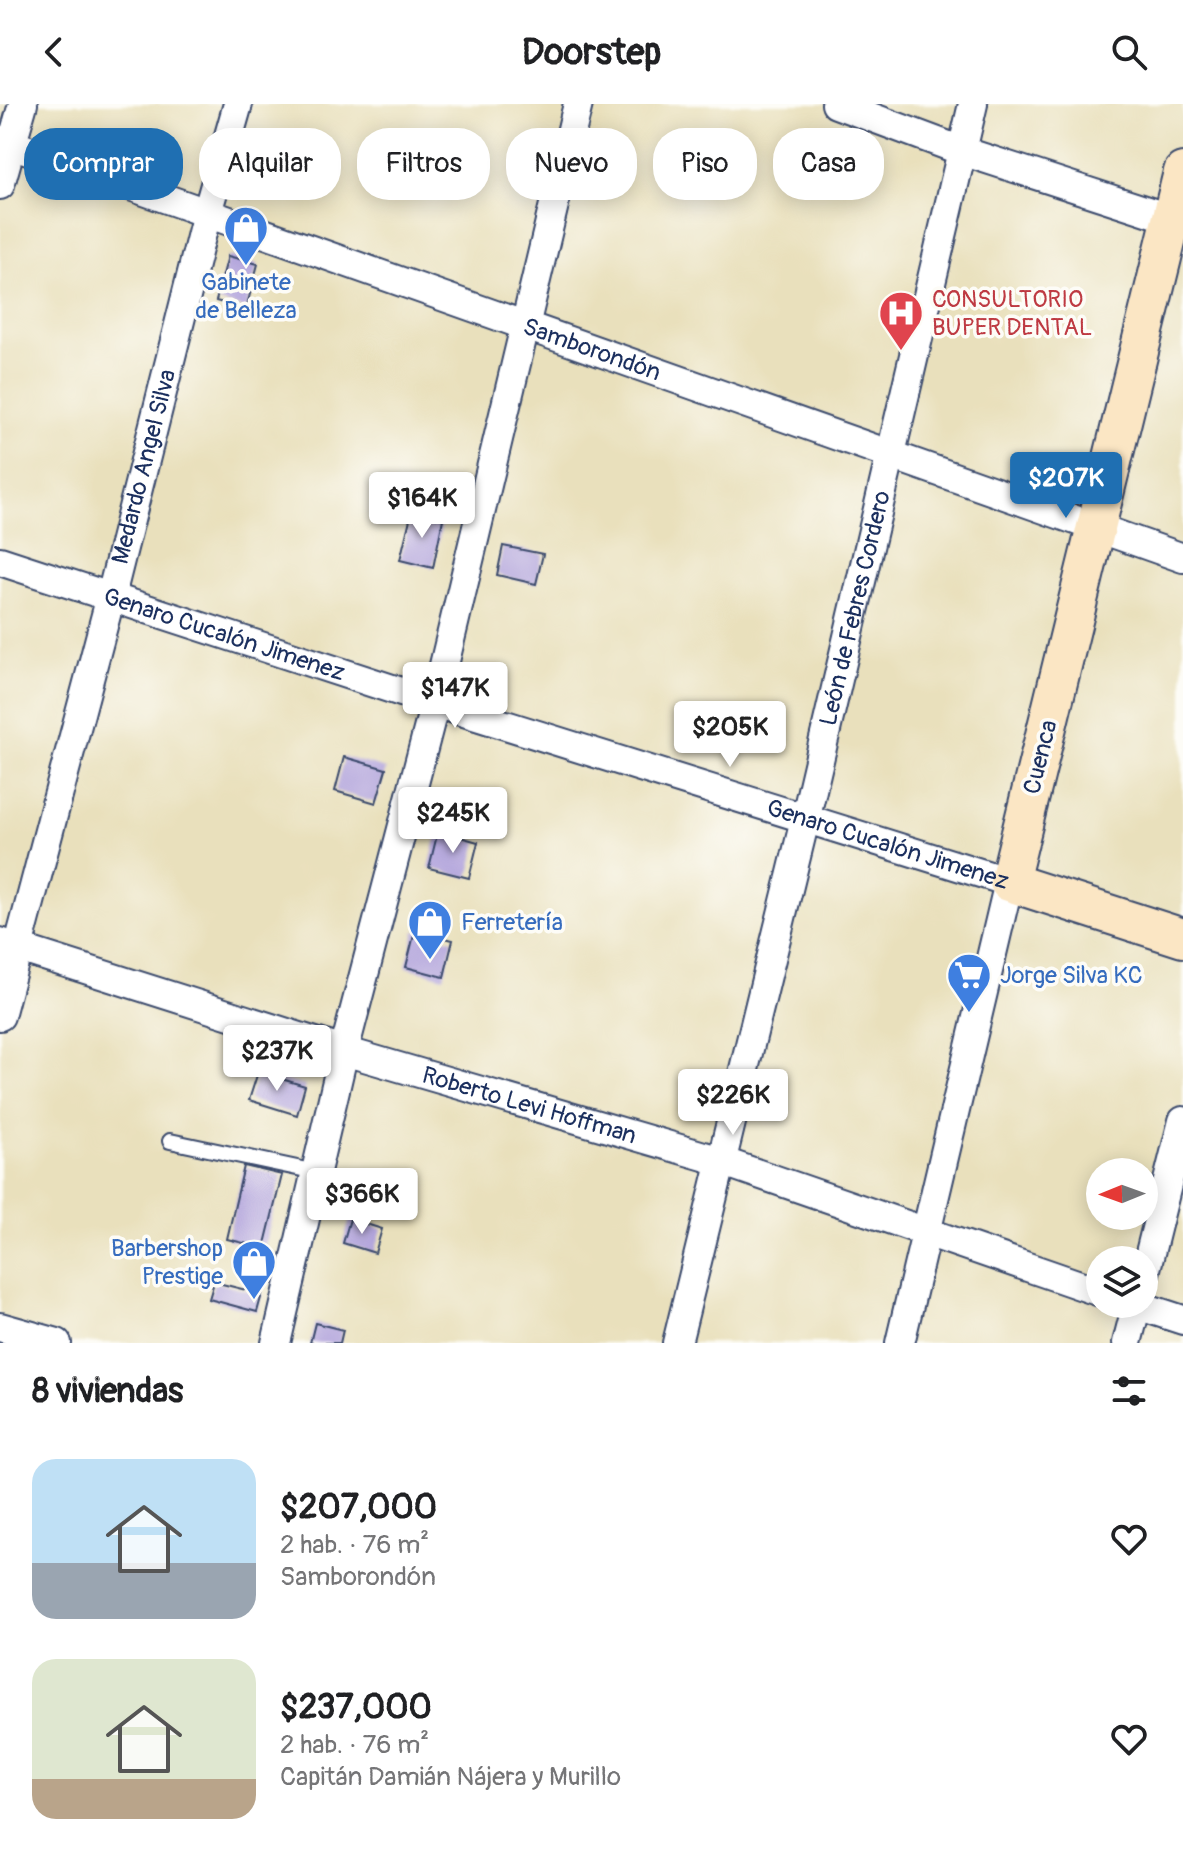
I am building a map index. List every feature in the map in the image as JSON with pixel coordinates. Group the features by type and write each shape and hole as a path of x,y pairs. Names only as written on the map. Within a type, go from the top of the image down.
{"main road":[{"name":"Cuenca","path":"1009,882 1096,528 1177,218 1183,172"},
{"name":"Genaro Cucalón Jimenez","path":"1009,882 1183,938"}],"street":[{"path":"0,185 6,142 23,104"},
{"name":"Medardo Angel Silva","path":"0,1016 9,945 111,596 207,213 238,104"},
{"path":"276,1343 344,1051 435,703 578,104"},
{"path":"836,104 962,151 1177,218"},
{"name":"León de Febres Cordero","path":"677,1343 892,456 973,104"},
{"name":"Samborondón","path":"6,142 1183,558"},
{"name":"Genaro Cucalón Jimenez","path":"0,561 435,703 1009,882"},
{"name":"Cuenca","path":"900,1343 1009,882"},
{"name":"Roberto Levi Hoffman","path":"9,945 344,1051 721,1161 1086,1287"},
{"path":"1152,1246 1183,1121"},
{"path":"1158,1311 1183,1320"},
{"path":"1127,1343 1133,1318"},
{"path":"0,1327 57,1343"}],"lane":[{"path":"170,1141 316,1172"}],"building":[{"path":"228,256 258,264 246,309 216,301"},
{"path":"412,511 443,519 433,568 400,560"},
{"path":"503,546 543,554 536,584 497,575"},
{"path":"344,757 386,769 376,803 335,791"},
{"path":"438,831 478,842 469,878 429,868"},
{"path":"415,931 453,940 444,977 406,967"},
{"path":"258,1072 305,1086 297,1115 249,1100"},
{"path":"244,1166 282,1175 264,1248 227,1239"},
{"path":"350,1219 382,1229 375,1253 343,1243"},
{"path":"214,1282 262,1294 257,1312 209,1299"},
{"path":"315,1323 343,1330 340,1343 310,1343"}],"place":[{"name":"Gabinete de Belleza","path":"246,267"},
{"name":"CONSULTORIO BUPER DENTAL","path":"901,352"},
{"name":"Ferretería","path":"430,961"},
{"name":"Jorge Silva KC","path":"969,1014"},
{"name":"Barbershop Prestige","path":"254,1301"}]}
